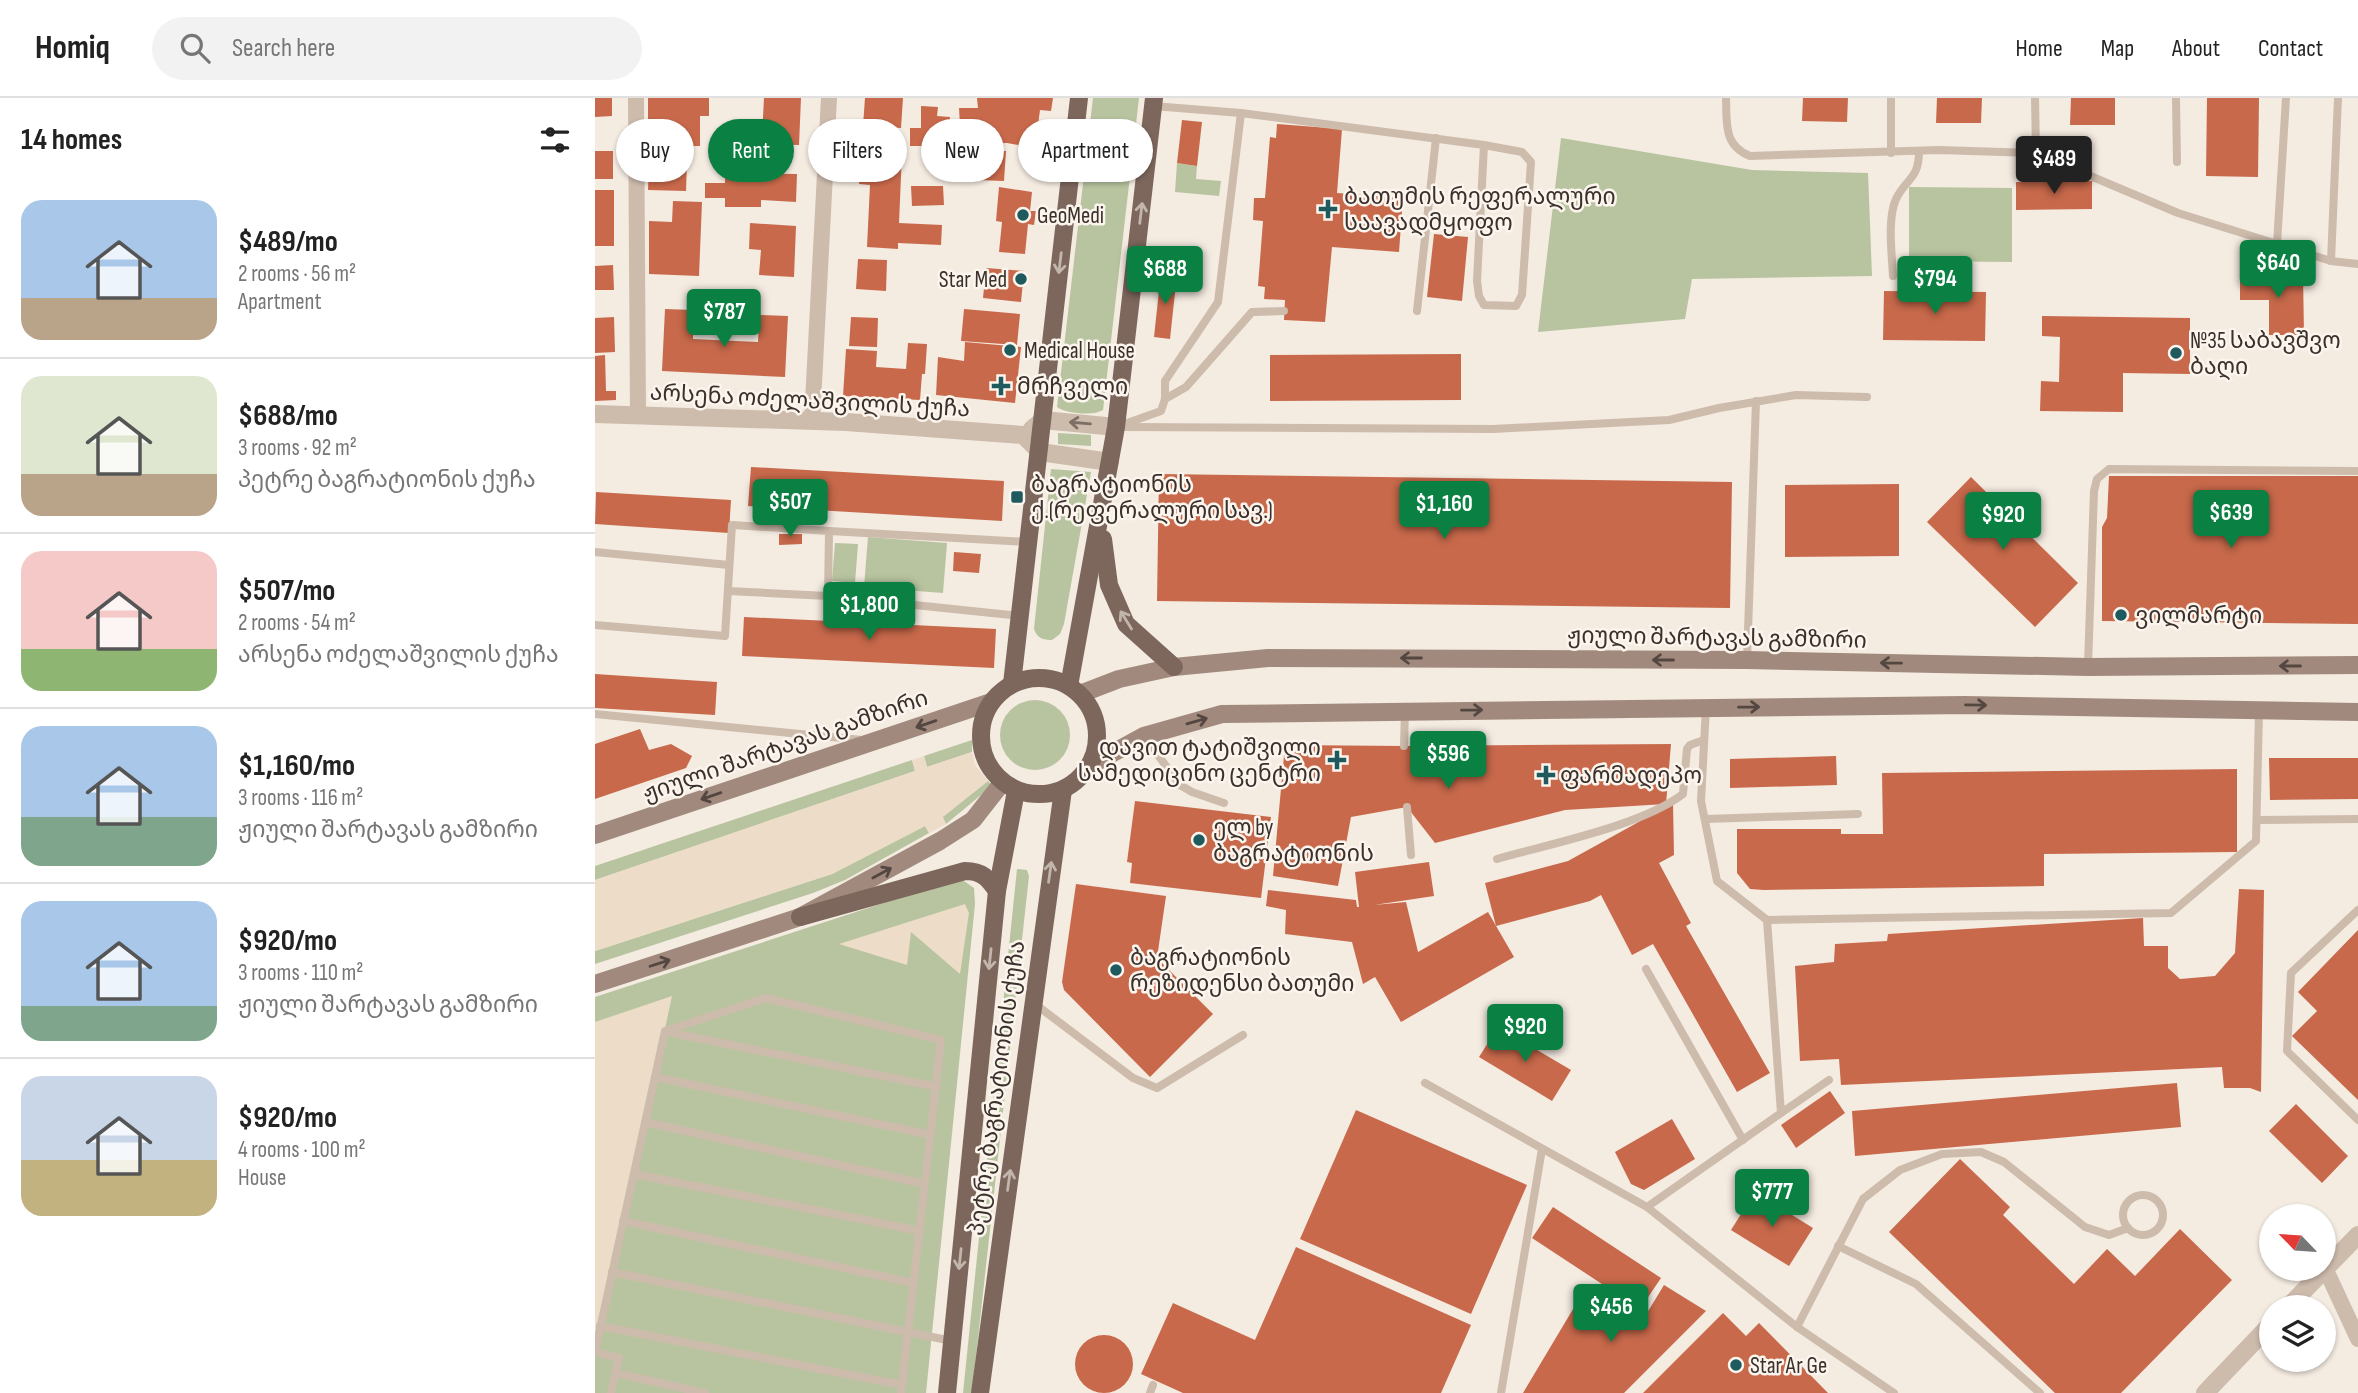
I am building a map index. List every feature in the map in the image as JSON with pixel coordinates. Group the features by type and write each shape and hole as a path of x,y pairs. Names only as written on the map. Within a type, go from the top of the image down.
{"main road":[{"path":"1012,684 1079,98"},
{"path":"1074,690 1116,427 1154,102"},
{"path":"1102,509 1104,555 1109,585 1126,624 1174,667"},
{"name":"ჟიული შარტავას გამზირი","path":"1074,690 1174,667 1268,658 1747,660 2088,667 2358,666"},
{"path":"1035,677 1047,678 1074,690 1088,704 1097,728 1097,741 1089,766 1078,780 1063,790 1047,795 1031,795 1009,787 988,766 980,744 982,722 991,702 1012,684 1035,677"},
{"name":"ჟიული შარტავას გამზირი","path":"595,835 991,702"},
{"path":"1089,766 1144,736 1222,714 1965,705 2358,712"},
{"path":"800,917 940,841 973,820 1009,787"},
{"name":"პეტრე ბაგრატიონის ქუჩა","path":"947,1393 1009,787"},
{"name":"პეტრე ბაგრატიონის ქუჩა","path":"980,1393 1034,1003 1040,939 1063,790"},
{"path":"595,984 800,917 965,871 978,871 989,879 997,891"}],"street":[{"path":"636,98 638,416"},
{"path":"812,421 829,98"},
{"name":"არსენა ოძელაშვილის ქუჩა","path":"595,414 812,421 1023,435"},
{"path":"1110,462 1040,452 1023,435 1043,420 1116,427"},
{"path":"2336,1257 2358,1235"},
{"path":"2299,1295 2313,1281"},
{"path":"2331,1281 2358,1339"},
{"path":"2205,1393 2259,1337"}],"lane":[{"path":"1727,98 1727,130 1738,151 1750,156 1919,151 2036,153 2178,214 2331,261 2358,264"},
{"path":"1891,98 1891,153"},
{"path":"2035,98 2036,153"},
{"path":"2176,98 2177,162"},
{"path":"2277,244 2286,98"},
{"path":"2331,261 2338,98"},
{"path":"1154,102 1436,138 1484,145 1522,152 1531,162 1522,295 1516,306 1484,305 1479,296 1477,281 1484,145"},
{"path":"1116,427 1161,411 1165,399 1165,381 1218,302 1241,113"},
{"path":"1417,311 1436,138"},
{"path":"1893,276 1892,213 1897,198 1919,166 1919,151"},
{"path":"1165,399 1186,387 1252,312 1284,311"},
{"path":"1116,427 1493,429 1669,420 1756,401 1796,396 1867,397"},
{"path":"1747,660 1756,401"},
{"path":"2088,667 2094,491 2097,479 2109,469 2358,471"},
{"path":"595,625 725,636 732,525 1029,542"},
{"path":"828,596 829,531"},
{"path":"595,552 729,565"},
{"path":"727,592 828,596 1021,616"},
{"path":"1706,707 1702,801 1717,881 1767,920 2171,913 2256,841 2259,711"},
{"path":"1404,746 1405,711"},
{"path":"595,714 876,741"},
{"path":"1144,736 1180,785 1224,803"},
{"path":"1497,859 1609,827 1668,805 1683,793 1690,745 1704,740"},
{"path":"1407,807 1411,855"},
{"path":"1706,819 1858,814"},
{"path":"2257,820 2358,819"},
{"path":"2358,910 2291,973 2287,1051 2358,1120"},
{"path":"1767,920 1781,1113"},
{"path":"1646,969 1743,1140"},
{"path":"600,1326 902,1389 941,1040 766,998 665,1031"},
{"path":"1034,1003 1133,1078 1157,1088 1243,1035"},
{"path":"611,1393 619,1358 595,1352 665,1031"},
{"path":"665,1031 937,1087"},
{"path":"655,1077 931,1135"},
{"path":"1647,1208 1829,1080"},
{"path":"1425,1083 1647,1208 1797,1327 1894,1393"},
{"path":"645,1122 925,1184"},
{"path":"1501,1393 1542,1149"},
{"path":"1797,1327 1863,1199 1901,1170 1942,1154 1981,1152 2004,1162 2085,1227 2109,1235 2128,1228"},
{"path":"634,1174 920,1231"},
{"path":"2146,1195 2158,1201 2162,1207 2163,1219 2156,1230 2145,1235 2128,1228 2123,1215 2124,1208 2133,1198 2146,1195"},
{"path":"624,1221 914,1283"},
{"path":"1838,1246 1916,1284 2039,1393"},
{"path":"612,1272 952,1341"},
{"path":"615,1373 705,1393"}],"green space":[{"path":"1093,98 1139,98 1137,119 1091,119"},
{"path":"1561,138 1752,170 1868,173 1872,276 1692,279 1685,319 1538,332"},
{"path":"1177,163 1197,166 1196,179 1221,181 1219,196 1175,192"},
{"path":"1083,182 1129,182 1103,410 1080,413 1057,407"},
{"path":"1909,187 2012,188 2012,262 1909,261"},
{"path":"1058,433 1091,435 1091,446 1058,444"},
{"path":"1051,469 1091,472 1064,624 1060,634 1052,640 1046,640 1037,635 1034,629"},
{"path":"868,537 947,543 943,593 864,587"},
{"path":"835,543 858,544 855,583 832,581"},
{"path":"1035,700 1054,706 1064,716 1070,735 1064,754 1054,764 1035,770 1016,764 1006,754 1000,735 1006,716 1016,706"},
{"path":"972,740 972,752 927,767 924,756"},
{"path":"912,760 915,771 595,880 595,866"},
{"path":"988,781 992,786 946,824 942,817"},
{"path":"925,826 929,833 845,880 813,893 595,964 595,951 832,874"},
{"path":"1017,869 1027,870 1029,876 972,1393 963,1393"},
{"path":"951,881 964,881 974,888 975,904 926,1393 595,1393 595,997"}],"shaded area":[{"path":"972,752 975,765 988,781 943,817 946,824 929,833 925,826 832,874 595,951 595,880 915,771 912,760 924,756 927,767"},
{"path":"965,904 969,913 960,974 911,932 907,965 839,944"},
{"path":"672,996 634,1174 595,1352 595,1022"}],"building":[{"path":"595,98 612,98 612,116 595,117"},
{"path":"648,98 709,98 709,116 700,116 700,146 694,146 694,119 648,119"},
{"path":"764,98 801,98 799,145 794,145 794,119 763,119"},
{"path":"865,98 903,98 902,119 864,119"},
{"path":"977,98 1053,98 1051,111 1040,110 1039,119 1018,119 1018,145 1004,143 1004,119 960,119 959,108 978,108"},
{"path":"1803,98 1848,98 1847,122 1802,121"},
{"path":"1937,98 1982,98 1981,123 1936,123"},
{"path":"2071,98 2115,98 2115,125 2070,125"},
{"path":"2207,98 2259,98 2258,177 2206,176"},
{"path":"921,106 938,107 937,116 950,117 950,119 921,119"},
{"path":"1182,120 1202,122 1197,166 1177,163"},
{"name":"ბათუმის რეფერალური საავადმყოფო","path":"1277,124 1342,129 1337,193 1403,198 1399,252 1332,247 1325,322 1284,320 1285,300 1264,299 1265,287 1258,286 1263,221 1253,220 1254,198 1265,198 1270,137 1276,138"},
{"path":"910,128 921,128 921,146 910,146"},
{"path":"595,151 613,151 613,179 595,179"},
{"path":"794,174 797,174 796,202 761,200 761,207 725,207 725,198 705,198 705,183 794,182"},
{"path":"2092,181 2092,209 2016,210 2016,182"},
{"path":"648,182 686,182 686,191 648,190"},
{"path":"901,182 899,223 942,225 941,245 898,243 898,249 867,247 870,185 859,184"},
{"path":"911,186 943,186 944,205 912,206"},
{"path":"999,187 1032,192 1030,211 1036,211 1034,225 1028,224 1025,254 999,252 1002,222 996,221"},
{"path":"595,190 614,190 614,246 595,246"},
{"path":"673,201 702,202 699,276 649,274 649,221 672,222"},
{"path":"750,223 796,226 794,277 759,275 761,250 749,249"},
{"path":"1434,234 1468,237 1462,301 1427,297"},
{"path":"858,259 887,260 886,291 856,289"},
{"path":"613,265 614,290 595,290 595,266"},
{"path":"986,268 1024,271 1021,302 983,298"},
{"path":"1161,272 1177,274 1170,339 1154,337"},
{"path":"2303,274 2304,335 2269,335 2269,300 2240,300 2240,275"},
{"path":"1884,291 1986,292 1985,341 1883,340"},
{"path":"665,309 694,310 693,339 758,342 759,315 788,316 785,377 662,371"},
{"path":"964,309 1020,314 1017,345 961,341"},
{"path":"2042,316 2190,318 2190,374 2123,373 2123,412 2040,411 2041,381 2059,382 2060,337 2042,336"},
{"path":"614,317 615,352 595,353 595,318"},
{"path":"851,317 878,318 877,347 849,346"},
{"path":"965,342 1021,347 1015,403 936,395 938,357 964,361"},
{"path":"908,343 927,344 920,400 843,396 846,349 877,351 876,367 906,369"},
{"path":"1461,354 1461,400 1270,401 1270,355"},
{"path":"605,355 606,391 616,391 616,400 595,401 595,356"},
{"path":"751,467 1004,481 1002,521 748,506"},
{"path":"1159,474 1732,482 1730,608 1157,601"},
{"path":"2109,476 2358,476 2358,624 2102,621 2102,527 2107,518"},
{"path":"1971,477 2078,583 2035,627 1927,522"},
{"path":"1899,484 1899,556 1785,557 1785,485"},
{"path":"596,492 731,500 729,533 595,524"},
{"path":"779,534 802,534 802,544 779,545"},
{"path":"954,552 981,554 979,573 953,571"},
{"path":"744,617 996,629 994,668 742,656"},
{"path":"595,674 717,682 715,715 595,708"},
{"path":"640,729 649,750 671,744 692,756 686,768 595,799 595,744"},
{"path":"1671,744 1666,804 1565,810 1435,843 1407,807 1351,817 1338,886 1273,876 1285,745"},
{"path":"1836,756 1837,785 1730,788 1730,759"},
{"path":"2269,758 2358,758 2358,799 2270,800"},
{"path":"2237,769 2237,852 2044,854 2044,886 1764,890 1750,889 1737,873 1737,829 1841,829 1841,834 1883,834 1882,773"},
{"name":"ელ by ბაგრატიონის","path":"1135,801 1271,817 1261,898 1130,883 1132,863 1127,862"},
{"path":"1673,803 1674,855 1659,863 1691,923 1686,926 1770,1073 1737,1092 1653,944 1632,955 1601,895 1590,901 1496,926 1485,883 1568,861"},
{"path":"1429,862 1434,896 1374,905 1406,902 1418,952 1488,912 1514,957 1401,1022 1375,977 1363,984 1352,942 1285,934 1286,910 1266,906 1268,890 1356,900 1359,907 1355,872"},
{"name":"ბაგრატიონის რეზიდენსი ბათუმი","path":"1076,884 1166,896 1157,958 1213,1014 1150,1077 1064,990 1062,982"},
{"path":"2239,889 2264,890 2261,1092 2250,1088 2224,1088 2222,1067 1841,1085 1839,1059 1800,1061 1795,966 1834,962 1835,944 1887,941 1888,934 2143,918 2144,946 2168,946 2168,968 2180,979 2215,976 2235,953"},
{"path":"2358,930 2358,1100 2292,1036 2317,1011 2298,992"},
{"path":"1498,1027 1571,1070 1552,1101 1479,1057"},
{"path":"2177,1083 2181,1127 1855,1156 1852,1111"},
{"path":"1830,1091 1845,1113 1796,1148 1781,1125"},
{"path":"2296,1104 2348,1156 2322,1183 2269,1131"},
{"path":"1356,1110 1527,1185 1471,1314 1300,1239"},
{"path":"1672,1119 1695,1159 1644,1190 1631,1184 1615,1152"},
{"path":"1960,1159 2010,1207 2003,1215 2074,1284 2107,1249 2135,1276 2180,1229 2232,1280 2121,1393 2055,1393 1889,1232"},
{"path":"1755,1192 1813,1228 1789,1266 1731,1230"},
{"path":"1553,1207 1661,1278 1640,1309 1532,1238"},
{"path":"1296,1247 1471,1325 1441,1393 1183,1393 1141,1374 1173,1303 1255,1340"},
{"path":"1588,1284 1644,1318 1664,1285 1706,1311 1624,1393 1523,1393"},
{"name":"Star Ar Ge","path":"1723,1313 1746,1336 1759,1323 1828,1393 1643,1393"},
{"path":"1104,1335 1115,1337 1128,1348 1133,1364 1131,1375 1120,1388 1104,1393 1093,1391 1080,1380 1075,1364 1077,1353 1088,1340"}],"place":[{"name":"ბათუმის რეფერალური საავადმყოფო","path":"1328,209"},
{"name":"GeoMedi","path":"1023,215"},
{"name":"Star Med","path":"1021,279"},
{"name":"Medical House","path":"1010,350"},
{"name":"№35 საბავშვო ბაღი","path":"2176,353"},
{"name":"მრჩველი","path":"1001,386"},
{"name":"ბაგრატიონის ქ.(რეფერალური სავ.)","path":"1017,497"},
{"name":"ვილმარტი","path":"2121,615"},
{"name":"დავით ტატიშვილი სამედიცინო ცენტრი","path":"1337,760"},
{"name":"ფარმადეპო","path":"1546,775"},
{"name":"ელ by ბაგრატიონის","path":"1199,840"},
{"name":"ბაგრატიონის რეზიდენსი ბათუმი","path":"1116,970"},
{"name":"Star Ar Ge","path":"1736,1365"}]}
